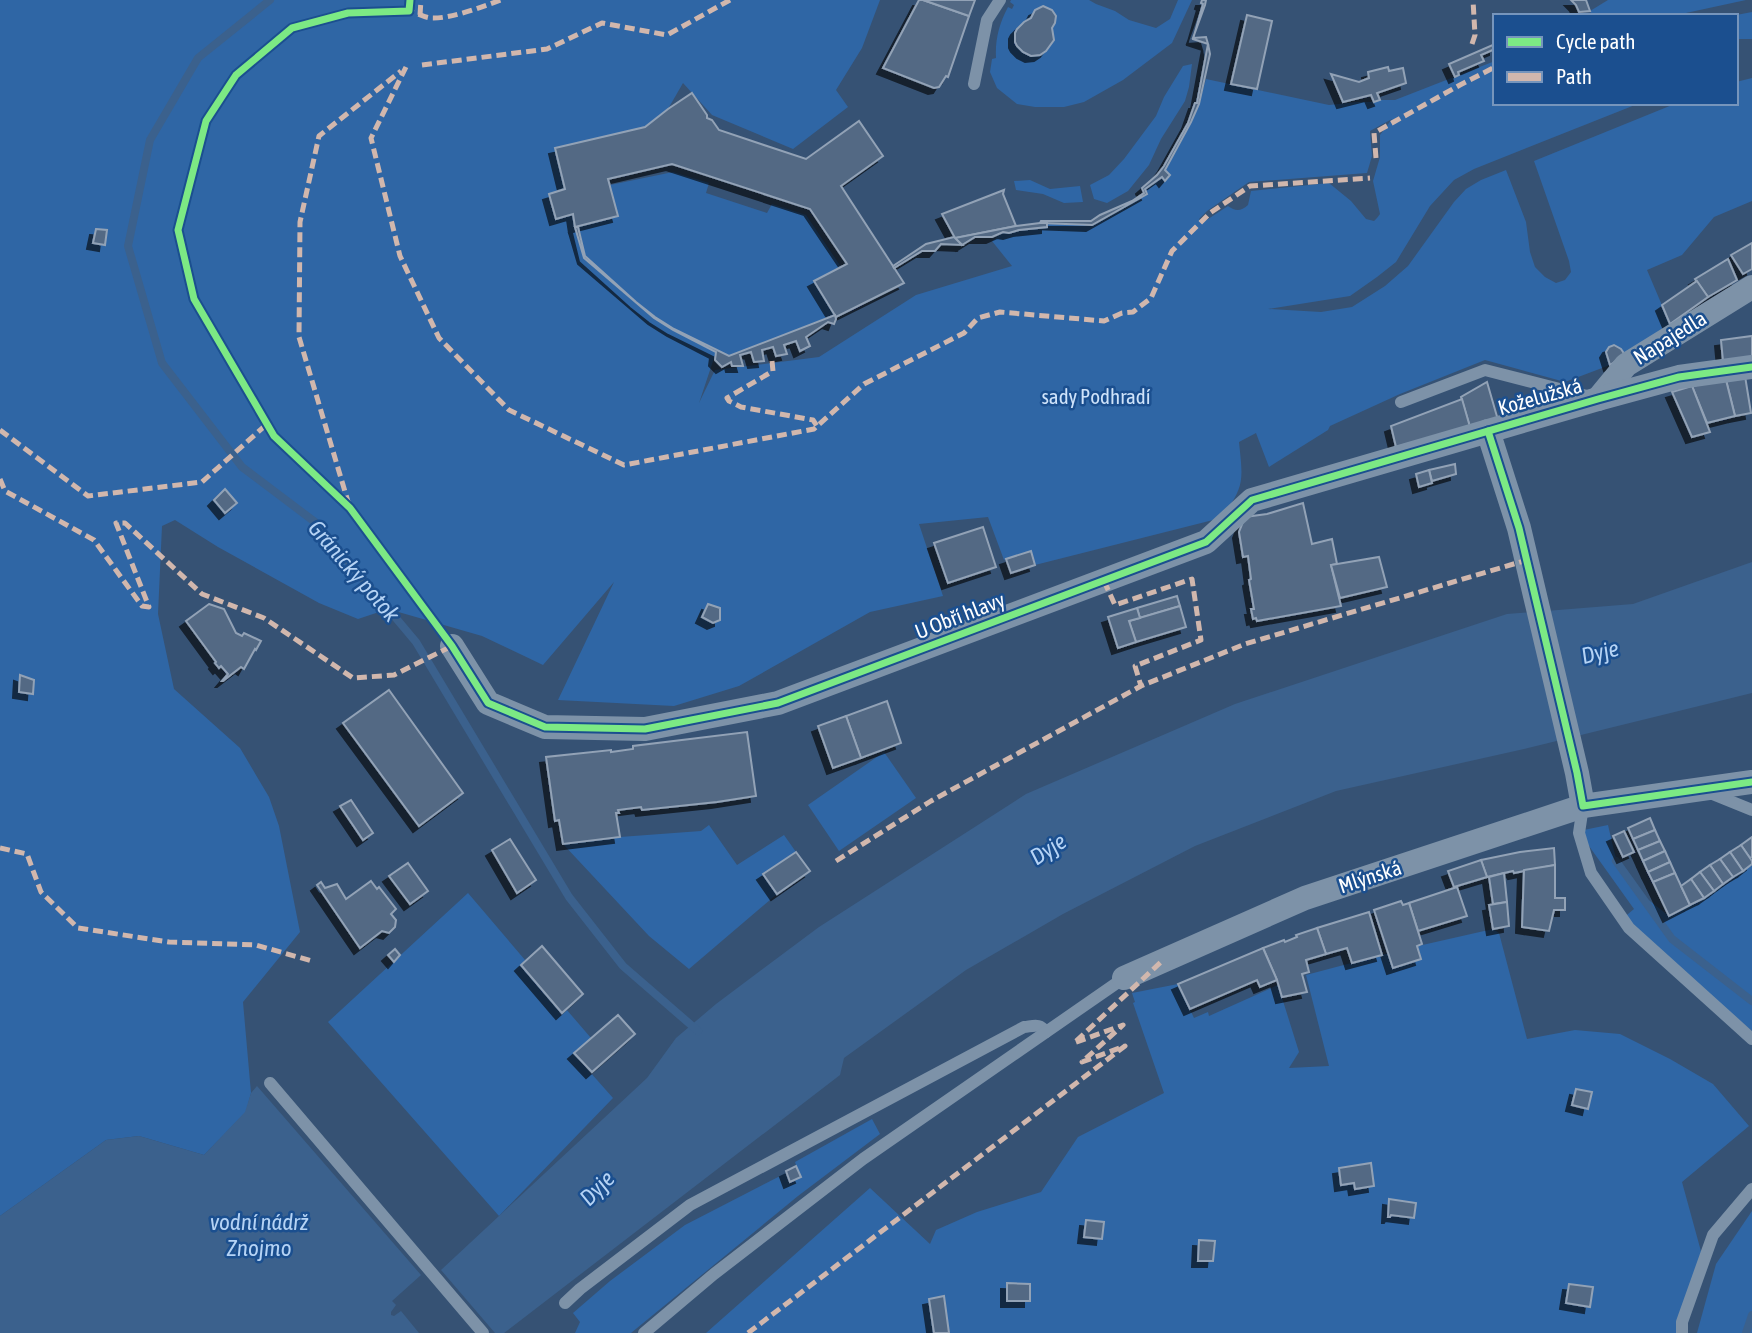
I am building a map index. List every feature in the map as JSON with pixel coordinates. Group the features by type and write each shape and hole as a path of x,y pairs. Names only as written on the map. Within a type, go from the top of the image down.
{"street":[{"name":"Napajedla","path":"1598,399 1626,365 1752,287"},
{"name":"Koželužská","path":"1583,807 1520,528 1488,431 1679,377 1752,367"},
{"name":"U Obří hlavy","path":"452,646 488,703 545,727 645,729 778,704 1206,542 1252,500 1488,431"},
{"name":"Mlýnská","path":"1124,978 1305,898 1583,807 1752,782"}],"lane":[{"path":"974,84 987,20 1000,0"},
{"path":"1401,402 1485,370 1598,399"},
{"path":"1700,789 1752,810"},
{"path":"1583,807 1579,833 1591,873 1629,928 1752,1039"},
{"path":"644,1333 713,1274 863,1159 1124,978"},
{"path":"565,1303 690,1205 1024,1027 1038,1025 1046,1032"},
{"path":"270,1083 484,1333"},
{"path":"1682,1333 1682,1322 1713,1236 1752,1189"}],"green space":[{"name":"sady Podhradí","path":"0,0 880,0 862,48 836,90 848,107 793,149 712,115 683,83 668,109 565,189 556,218 573,214 584,258 654,318 716,352 699,403 715,370 819,357 916,295 1012,266 992,241 1003,232 1009,233 1047,223 1092,225 1146,194 1145,189 1162,177 1165,180 1170,176 1165,170 1189,126 1206,79 1329,105 1395,100 1493,62 1493,105 1635,105 1474,169 1454,180 1430,206 1396,262 1350,296 1268,309 1321,312 1352,307 1385,286 1408,266 1466,189 1506,170 1526,222 1535,267 1556,283 1565,280 1571,272 1569,261 1534,161 1672,105 1738,105 1738,82 1752,78 1752,201 1714,217 1682,255 1647,270 1670,324 1625,355 1614,345 1606,352 1610,365 1565,382 1485,360 1330,426 1328,430 1269,467 1256,433 1239,442 1240,483 1221,518 1035,565 1030,551 1004,560 988,517 919,524 943,596 870,612 739,686 674,706 558,700 614,582 543,665 482,636 388,609 358,619 319,603 175,520 162,526 158,614 174,689 240,748 269,797 279,826 300,932 243,1002 251,1093 246,1112 204,1155 139,1136 106,1140 0,1216","holes":["1392,119 1380,135 1380,157 1373,181 1380,214 1374,221 1366,219 1351,201 1329,183 1251,191 1248,205 1243,209 1236,210 1228,206 1202,223 1199,219 1249,182 1367,173 1372,156 1370,131"]},
{"path":"1011,0 1089,0 1129,20 1156,28 1170,19 1178,0 1192,0 1172,43 1123,80 1084,102 1064,107 1035,107 1017,104 997,88 990,72 992,59 996,58 997,38 1002,20 1008,7 1012,9 1014,5"},
{"path":"1608,0 1746,0 1681,14 1591,14 1590,11"},
{"path":"1752,12 1752,39 1738,39 1738,15"},
{"path":"1192,64 1185,101 1161,139 1149,165 1128,191 1107,203 1094,199 1090,185 1109,175 1124,159 1156,116 1183,66"},
{"path":"673,172 709,183 706,193 767,213 772,204 806,215 841,267 814,282 835,315 729,356 674,329 636,302 585,256 578,227 618,216 610,185"},
{"path":"1030,180 1050,189 1080,186 1083,202 1064,203 1043,194 1016,190 1014,181"},
{"path":"884,752 916,798 839,851 808,805"},
{"path":"709,825 737,865 784,835 796,852 764,874 777,894 689,969 649,936 563,844 701,831"},
{"path":"1608,825 1615,855 1628,884 1669,916 1704,898 1752,865 1752,1031 1622,919 1634,909 1589,846 1574,832"},
{"path":"468,893 525,960 521,965 591,1038 574,1054 613,1098 499,1216 328,1022"},
{"path":"1493,929 1499,933 1527,1039 1575,1030 1620,1034 1713,1084 1749,1126 1682,1182 1702,1255 1682,1333 706,1333 870,1188 930,1244 936,1230 977,1212 1041,1192 1078,1137 1164,1093 1132,993 1178,984 1194,1018 1208,1012 1209,1016 1278,985 1299,1052 1289,1068 1329,1066 1306,975 1389,953 1394,968 1421,958 1418,946"},
{"path":"872,1119 880,1134 798,1196 631,1333 575,1333 580,1322 573,1313 610,1281 685,1225 786,1173 790,1182 800,1177 795,1162"},
{"path":"1752,1211 1752,1333 1697,1333 1716,1264"}],"water":[{"name":"Dyje","path":"1752,562 1752,693 1524,749 1336,791 1195,846 1063,914 966,970 844,1058 840,1075 504,1333 495,1333 441,1270 647,1078 676,1038 716,1004 819,927 1026,794 1235,704 1507,614 1633,604"},
{"name":"vodní nádrž Znojmo","path":"257,1086 421,1275 392,1301 396,1305 391,1312 394,1316 401,1311 419,1333 0,1333 0,1216 106,1140 139,1136 204,1155 245,1112 251,1093"}],"building":[{"path":"919,0 969,16 948,77 946,76 939,87 934,88 883,68"},
{"path":"923,0 975,0 969,16"},
{"path":"1202,0 1206,0 1205,5 1194,34"},
{"path":"1571,0 1586,0 1590,11 1579,12"},
{"path":"1043,6 1052,10 1056,16 1052,28 1054,40 1046,51 1031,56 1017,46 1015,33 1031,18 1035,10"},
{"path":"1247,15 1272,21 1257,89 1231,84"},
{"path":"1206,37 1208,44 1193,39"},
{"path":"1208,44 1210,54 1199,104 1165,170 1170,175 1165,181 1162,177 1145,189 1147,194 1092,225 1040,223 1091,221 1144,193 1142,188 1164,166 1197,103"},
{"path":"1493,45 1493,50 1481,55 1484,61 1458,72 1459,75 1455,77 1449,64"},
{"path":"1388,67 1389,71 1403,68 1406,83 1377,93 1380,100 1374,102 1371,95 1343,102 1331,74 1359,82 1369,78 1368,72"},
{"path":"692,93 707,118 712,120 719,130 806,159 859,121 883,156 841,186 904,283 836,317 814,281 847,264 810,209 672,164 608,179 618,216 575,227 573,214 556,219 549,194 565,189 555,148 645,127"},
{"path":"1004,190 1003,194 1016,226 955,238 942,214"},
{"path":"1047,223 1047,227 1003,232 992,237 975,237 962,245 955,238 1016,226"},
{"path":"575,227 578,227 585,256 636,302 674,329 729,356 835,315 836,319 834,324 828,322 806,337 810,346 800,351 796,341 784,345 787,354 776,356 773,347 762,350 764,361 754,362 751,352 740,355 743,366 732,366 731,362 722,367 715,360 716,352 673,330 654,318 584,258"},
{"path":"96,229 107,230 105,245 93,243"},
{"path":"954,237 962,245 941,244 935,251 922,251 894,268 893,266 926,244"},
{"path":"1752,243 1752,269 1743,274 1731,255"},
{"path":"1728,259 1737,280 1708,297 1695,279"},
{"path":"1697,281 1708,297 1670,324 1662,305"},
{"path":"1752,336 1752,358 1723,361 1721,340"},
{"path":"1614,345 1625,355 1610,365 1606,352"},
{"path":"1745,376 1751,413 1735,416 1726,380"},
{"path":"1726,380 1735,416 1707,423 1692,386"},
{"path":"1487,382 1498,420 1470,427 1461,397"},
{"path":"1692,386 1710,432 1692,437 1672,392"},
{"path":"1462,399 1470,427 1396,447 1391,426"},
{"path":"1455,464 1456,474 1432,481 1429,470"},
{"path":"1429,470 1432,483 1419,487 1416,474"},
{"path":"225,489 237,503 225,513 214,500"},
{"path":"1303,503 1312,544 1332,539 1337,564 1331,565 1341,606 1257,621 1256,618 1253,619 1251,609 1254,609 1248,556 1243,557 1239,532 1245,517 1267,514"},
{"path":"983,527 996,567 948,583 934,543"},
{"path":"1031,551 1035,565 1011,573 1006,559"},
{"path":"1379,557 1387,587 1340,598 1331,565"},
{"path":"1177,596 1180,606 1140,618 1137,608"},
{"path":"209,604 224,609 236,633 242,636 244,633 261,641 244,669 241,667 223,681 228,674 215,663 186,621"},
{"path":"708,604 720,608 720,620 713,623 702,617"},
{"path":"1180,606 1186,627 1136,642 1129,621"},
{"path":"1137,608 1140,618 1129,621 1136,642 1118,648 1108,617"},
{"path":"20,675 34,680 33,694 19,692"},
{"path":"389,690 463,793 419,826 343,723"},
{"path":"887,701 901,743 861,758 846,716"},
{"path":"846,716 861,758 833,768 818,726"},
{"path":"747,732 756,796 642,810 641,807 618,810 619,813 616,813 620,837 563,844 559,820 555,821 546,757 611,752 633,749 633,746"},
{"path":"351,800 373,833 363,840 340,806"},
{"path":"1650,818 1655,830 1633,839 1628,828"},
{"path":"1655,830 1660,841 1638,850 1633,839"},
{"path":"1624,831 1634,852 1623,857 1613,836"},
{"path":"1752,837 1752,857 1750,858 1741,845"},
{"path":"510,839 536,880 517,893 492,850"},
{"path":"1660,841 1665,851 1643,861 1638,850"},
{"path":"1741,845 1752,861 1743,871 1730,852"},
{"path":"1554,848 1555,865 1514,873 1513,871 1487,877 1481,860 1520,852"},
{"path":"1665,851 1670,862 1648,872 1643,861"},
{"path":"796,852 810,871 777,894 763,874"},
{"path":"1730,852 1743,871 1733,877 1720,859"},
{"path":"1720,859 1733,877 1723,884 1710,865"},
{"path":"1481,860 1487,877 1454,887 1448,871"},
{"path":"1670,862 1675,873 1653,882 1648,872"},
{"path":"408,863 428,891 410,904 389,876"},
{"path":"1555,865 1555,898 1565,898 1565,910 1554,910 1549,931 1522,927 1524,870"},
{"path":"1710,865 1723,884 1714,891 1700,872"},
{"path":"1700,872 1714,891 1704,898 1691,879"},
{"path":"1504,873 1507,902 1493,904 1489,877"},
{"path":"1675,873 1690,905 1669,916 1653,882"},
{"path":"1691,879 1704,898 1690,905 1681,886"},
{"path":"371,881 396,909 391,914 396,920 395,927 389,933 382,931 360,948 317,885 321,882 325,888 337,884 346,899"},
{"path":"1457,887 1467,916 1418,931 1409,903"},
{"path":"1401,901 1403,905 1409,903 1422,944 1417,946 1421,959 1393,968 1374,910"},
{"path":"1507,902 1509,926 1493,929 1489,905"},
{"path":"1369,912 1382,955 1352,963 1347,948 1326,954 1317,928"},
{"path":"1317,928 1326,954 1306,960 1309,972 1302,974 1307,992 1282,997 1263,948"},
{"path":"542,946 583,994 562,1013 521,965"},
{"path":"1263,948 1277,980 1260,987 1257,980 1190,1009 1178,984"},
{"path":"395,949 400,955 394,962 388,955"},
{"path":"618,1015 635,1034 592,1072 574,1053"},
{"path":"1576,1089 1592,1092 1588,1109 1572,1105"},
{"path":"1371,1163 1374,1186 1355,1189 1354,1183 1341,1185 1339,1168"},
{"path":"796,1166 801,1177 790,1182 786,1171"},
{"path":"1389,1199 1416,1203 1414,1218 1391,1215 1388,1217"},
{"path":"1086,1220 1104,1222 1102,1239 1084,1237"},
{"path":"1199,1240 1215,1241 1213,1261 1198,1261"},
{"path":"1007,1283 1030,1284 1030,1301 1007,1301"},
{"path":"1569,1284 1593,1287 1590,1307 1566,1303"},
{"path":"944,1296 949,1333 934,1333 929,1299"}],"waterway":[{"name":"Gránický potok","path":"270,0 198,58 150,140 128,246 162,363 242,467 315,522 416,642 569,897 623,966 698,1031"},
{"path":"1616,861 1672,939 1752,1001"},
{"path":"1746,1333 1752,1315"}],"marked path":[{"path":"420,15 421,0"},
{"path":"404,11 427,17 448,17 501,0"},
{"path":"422,65 547,49 602,23 667,35 730,0"},
{"path":"1472,44 1475,35 1473,0"},
{"path":"406,67 371,138 400,256 439,338 509,410 624,465 814,429 864,384 964,333 978,318 1000,312 1104,321 1122,313 1133,312 1151,298 1172,251 1210,213 1250,186 1370,178"},
{"path":"1376,158 1374,133 1493,68"},
{"path":"349,505 299,337 300,222 319,136 401,71"},
{"path":"772,361 773,371 727,398 729,401 741,407 813,420 817,426"},
{"path":"0,430 88,496 202,482 267,424"},
{"path":"0,479 5,491 94,540 142,606 149,607 116,523 125,523 202,594 264,618 353,678 394,675 452,646 448,641"},
{"path":"836,861 931,801 1141,686 1245,644 1527,560"},
{"path":"1104,581 1115,605 1192,579 1201,640 1135,666 1141,686"},
{"path":"0,848 27,854 41,892 78,928 169,942 256,945 312,961"},
{"path":"748,1333 1125,1046 1082,1062 1123,1025 1074,1043 1161,962"}],"cycle path":[{"path":"410,0 409,11 348,13 292,28 236,75 206,121 178,230 194,299 274,436 350,508 452,646 488,703 545,727 645,729 778,703 1206,542 1252,500 1679,377 1752,367"},
{"path":"1488,431 1519,528 1583,806 1752,782"}]}
